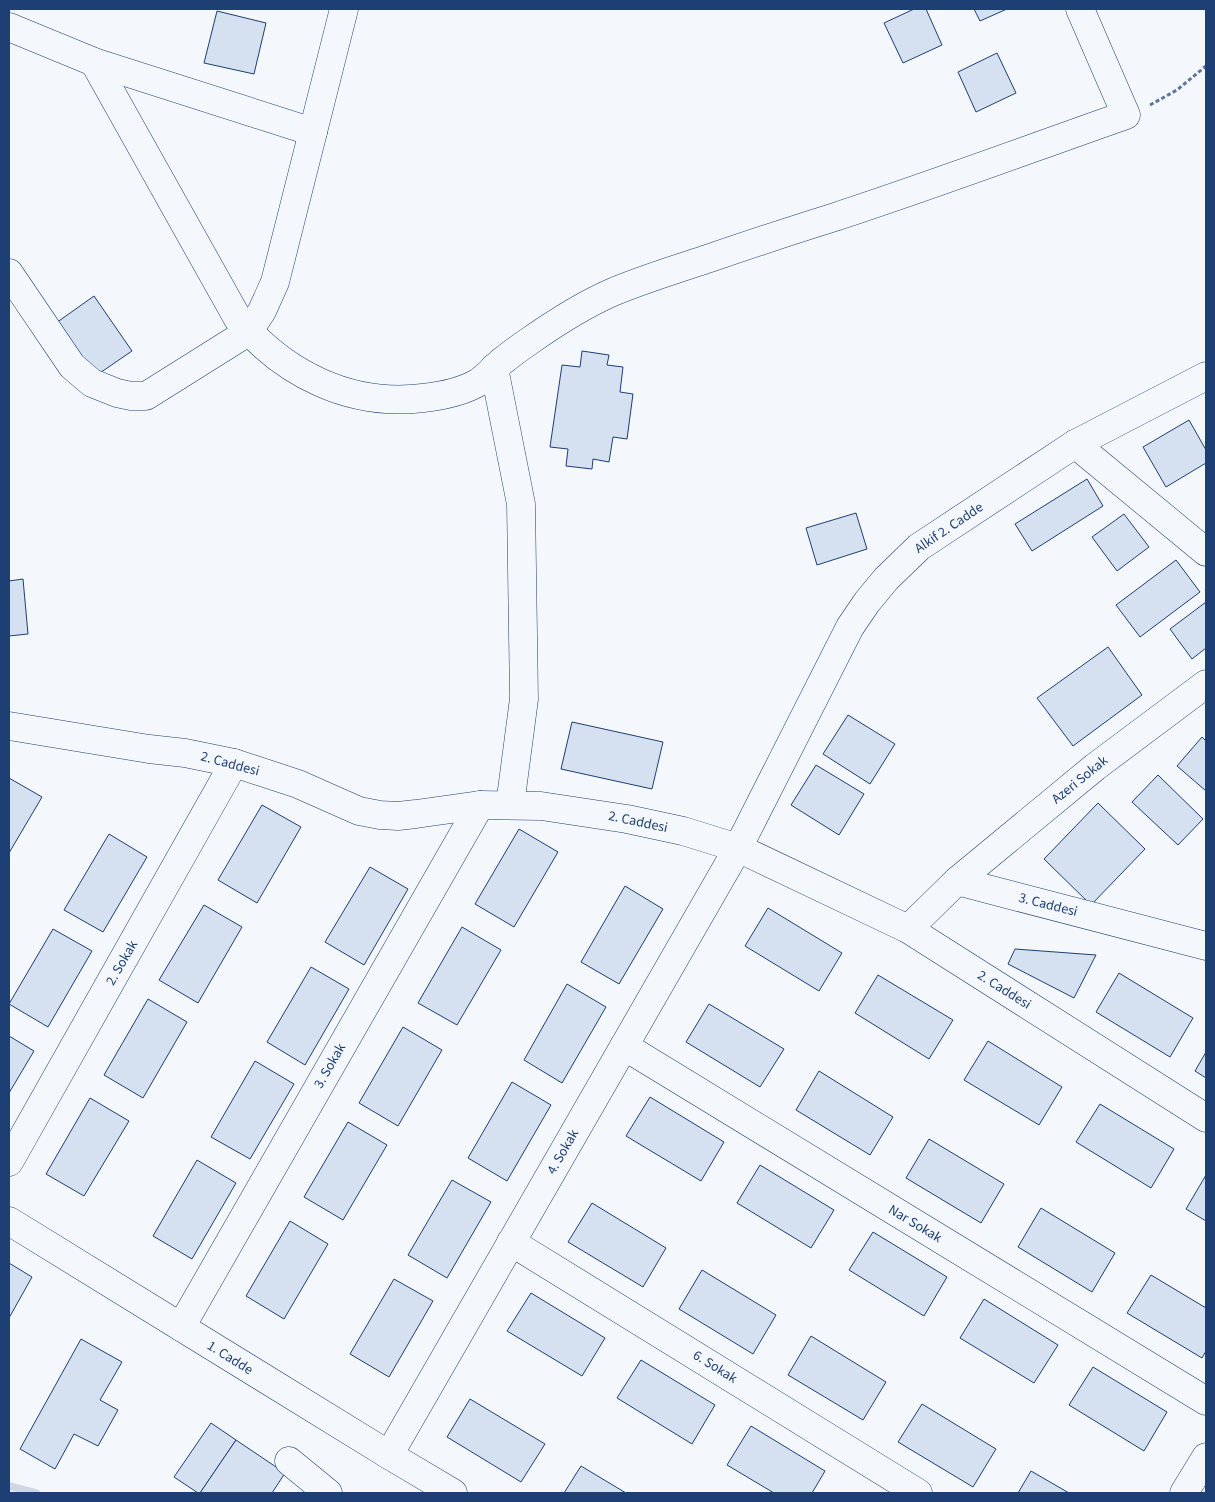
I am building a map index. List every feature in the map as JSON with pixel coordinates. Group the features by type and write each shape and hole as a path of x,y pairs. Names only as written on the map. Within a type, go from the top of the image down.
{"street":[{"path":"9,273 72,366 92,382 117,393 146,396 248,332 262,311 275,282 344,9"},
{"path":"94,62 238,319 248,332 279,359 324,385 346,393 370,398 398,400 426,398 453,392 478,382 509,355 543,331 611,293 647,278 869,206 1126,115 1080,9"},
{"path":"9,27 94,62 313,132"},
{"path":"494,368 521,504 524,699 510,805"},
{"name":"Alkif 2. Cadde","path":"738,848 850,627 886,579 919,547 1076,444 1206,376"},
{"path":"1076,444 1206,552"},
{"name":"Azeri Sokak","path":"957,881 1095,767 1206,684"},
{"name":"2. Caddesi","path":"9,726 149,749 185,753 234,763 298,784 359,811 380,815 398,816 480,805 571,809 627,818 683,831 738,848 908,929 1206,1118"},
{"name":"2. Sokak","path":"9,1162 234,763"},
{"name":"3. Sokak","path":"181,1327 480,805"},
{"name":"4. Sokak","path":"388,1455 738,848"},
{"path":"908,929 957,881"},
{"name":"3. Caddesi","path":"957,881 1206,946"},
{"name":"Nar Sokak","path":"624,1046 1206,1401"},
{"name":"1. Cadde","path":"9,1221 388,1455 438,1490"},
{"name":"6. Sokak","path":"511,1242 918,1493"},
{"path":"1184,1493 1206,1457"},
{"path":"289,1461 328,1493"}],"path":[{"path":"1126,115 1143,109 1171,93 1206,66"}],"building":[{"path":"914,9 926,9 942,45 903,63 884,23"},
{"path":"974,9 1007,9 980,21"},
{"path":"217,11 266,23 254,74 204,63"},
{"path":"997,53 1016,93 976,112 958,72"},
{"path":"94,296 132,351 94,377 56,323"},
{"path":"582,351 609,355 607,365 623,367 620,392 633,394 627,439 613,437 609,462 593,459 592,469 566,466 568,449 550,447 562,365 580,367"},
{"path":"1189,420 1206,450 1206,463 1166,487 1143,447"},
{"path":"1087,479 1103,506 1032,551 1015,524"},
{"path":"856,513 867,549 817,565 806,528"},
{"path":"1124,514 1149,547 1117,571 1092,537"},
{"path":"1176,560 1200,592 1140,637 1116,605"},
{"path":"23,579 28,634 9,636 9,581"},
{"path":"1206,602 1206,648 1192,659 1170,629"},
{"path":"1108,647 1142,695 1073,746 1037,698"},
{"path":"848,715 895,744 870,784 823,754"},
{"path":"572,722 663,742 652,789 561,769"},
{"path":"1202,737 1206,741 1206,791 1177,766"},
{"path":"816,765 864,794 839,835 791,805"},
{"path":"1158,775 1203,819 1178,845 1132,802"},
{"path":"9,778 42,797 9,853"},
{"path":"1098,803 1145,849 1091,905 1044,859"},
{"path":"262,805 301,827 257,903 218,880"},
{"path":"519,829 558,852 514,927 475,904"},
{"path":"109,834 147,857 103,932 64,910"},
{"path":"370,867 408,889 364,965 325,942"},
{"path":"625,886 663,909 619,984 581,962"},
{"path":"204,905 242,927 198,1003 159,980"},
{"path":"768,908 842,953 819,991 745,946"},
{"path":"462,927 501,950 457,1025 418,1003"},
{"path":"53,929 92,951 48,1027 9,1004"},
{"path":"1015,949 1096,955 1074,998 1008,964"},
{"path":"311,967 349,989 305,1065 267,1042"},
{"path":"1119,973 1193,1018 1170,1057 1096,1012"},
{"path":"878,975 953,1020 929,1059 855,1013"},
{"path":"567,984 606,1007 562,1083 524,1060"},
{"path":"148,999 187,1022 143,1098 104,1075"},
{"path":"709,1004 784,1049 760,1087 686,1042"},
{"path":"403,1027 442,1050 398,1126 359,1103"},
{"path":"9,1036 34,1051 9,1093"},
{"path":"988,1041 1062,1087 1039,1125 964,1080"},
{"path":"1206,1052 1206,1078 1195,1071"},
{"path":"255,1061 294,1084 250,1159 211,1137"},
{"path":"819,1071 893,1117 870,1155 796,1110"},
{"path":"512,1082 551,1105 507,1181 468,1158"},
{"path":"650,1097 724,1142 701,1181 626,1136"},
{"path":"90,1098 129,1121 84,1196 46,1174"},
{"path":"1100,1104 1174,1149 1151,1188 1076,1142"},
{"path":"348,1122 387,1145 343,1220 304,1197"},
{"path":"929,1139 1004,1184 981,1223 906,1178"},
{"path":"197,1160 236,1183 192,1259 153,1236"},
{"path":"760,1165 834,1210 811,1248 737,1203"},
{"path":"1206,1175 1206,1221 1186,1209"},
{"path":"452,1180 491,1202 447,1278 408,1255"},
{"path":"592,1203 666,1248 643,1287 568,1242"},
{"path":"1041,1208 1115,1253 1092,1292 1018,1247"},
{"path":"290,1221 328,1244 284,1319 246,1296"},
{"path":"873,1232 947,1277 924,1316 849,1270"},
{"path":"9,1263 32,1277 9,1318"},
{"path":"702,1270 776,1315 753,1354 679,1309"},
{"path":"1151,1275 1206,1308 1206,1351 1202,1358 1127,1313"},
{"path":"394,1279 433,1301 389,1377 350,1354"},
{"path":"531,1293 605,1338 582,1376 507,1331"},
{"path":"984,1299 1058,1345 1034,1383 960,1338"},
{"path":"811,1336 886,1382 863,1420 788,1375"},
{"path":"81,1339 122,1362 100,1400 118,1410 98,1446 74,1434 55,1469 20,1449"},
{"path":"641,1360 715,1405 692,1444 617,1398"},
{"path":"1093,1367 1167,1412 1144,1451 1069,1405"},
{"path":"470,1399 545,1444 521,1482 447,1437"},
{"path":"922,1404 996,1449 973,1487 898,1442"},
{"path":"211,1423 236,1440 200,1493 198,1493 174,1477"},
{"path":"751,1426 825,1471 812,1493 774,1493 727,1465"},
{"path":"236,1440 285,1473 272,1493 200,1493"},
{"path":"581,1466 626,1493 564,1493"},
{"path":"1031,1471 1069,1493 1018,1493"}],"waterway":[{"path":"9,1486 36,1493"}]}
